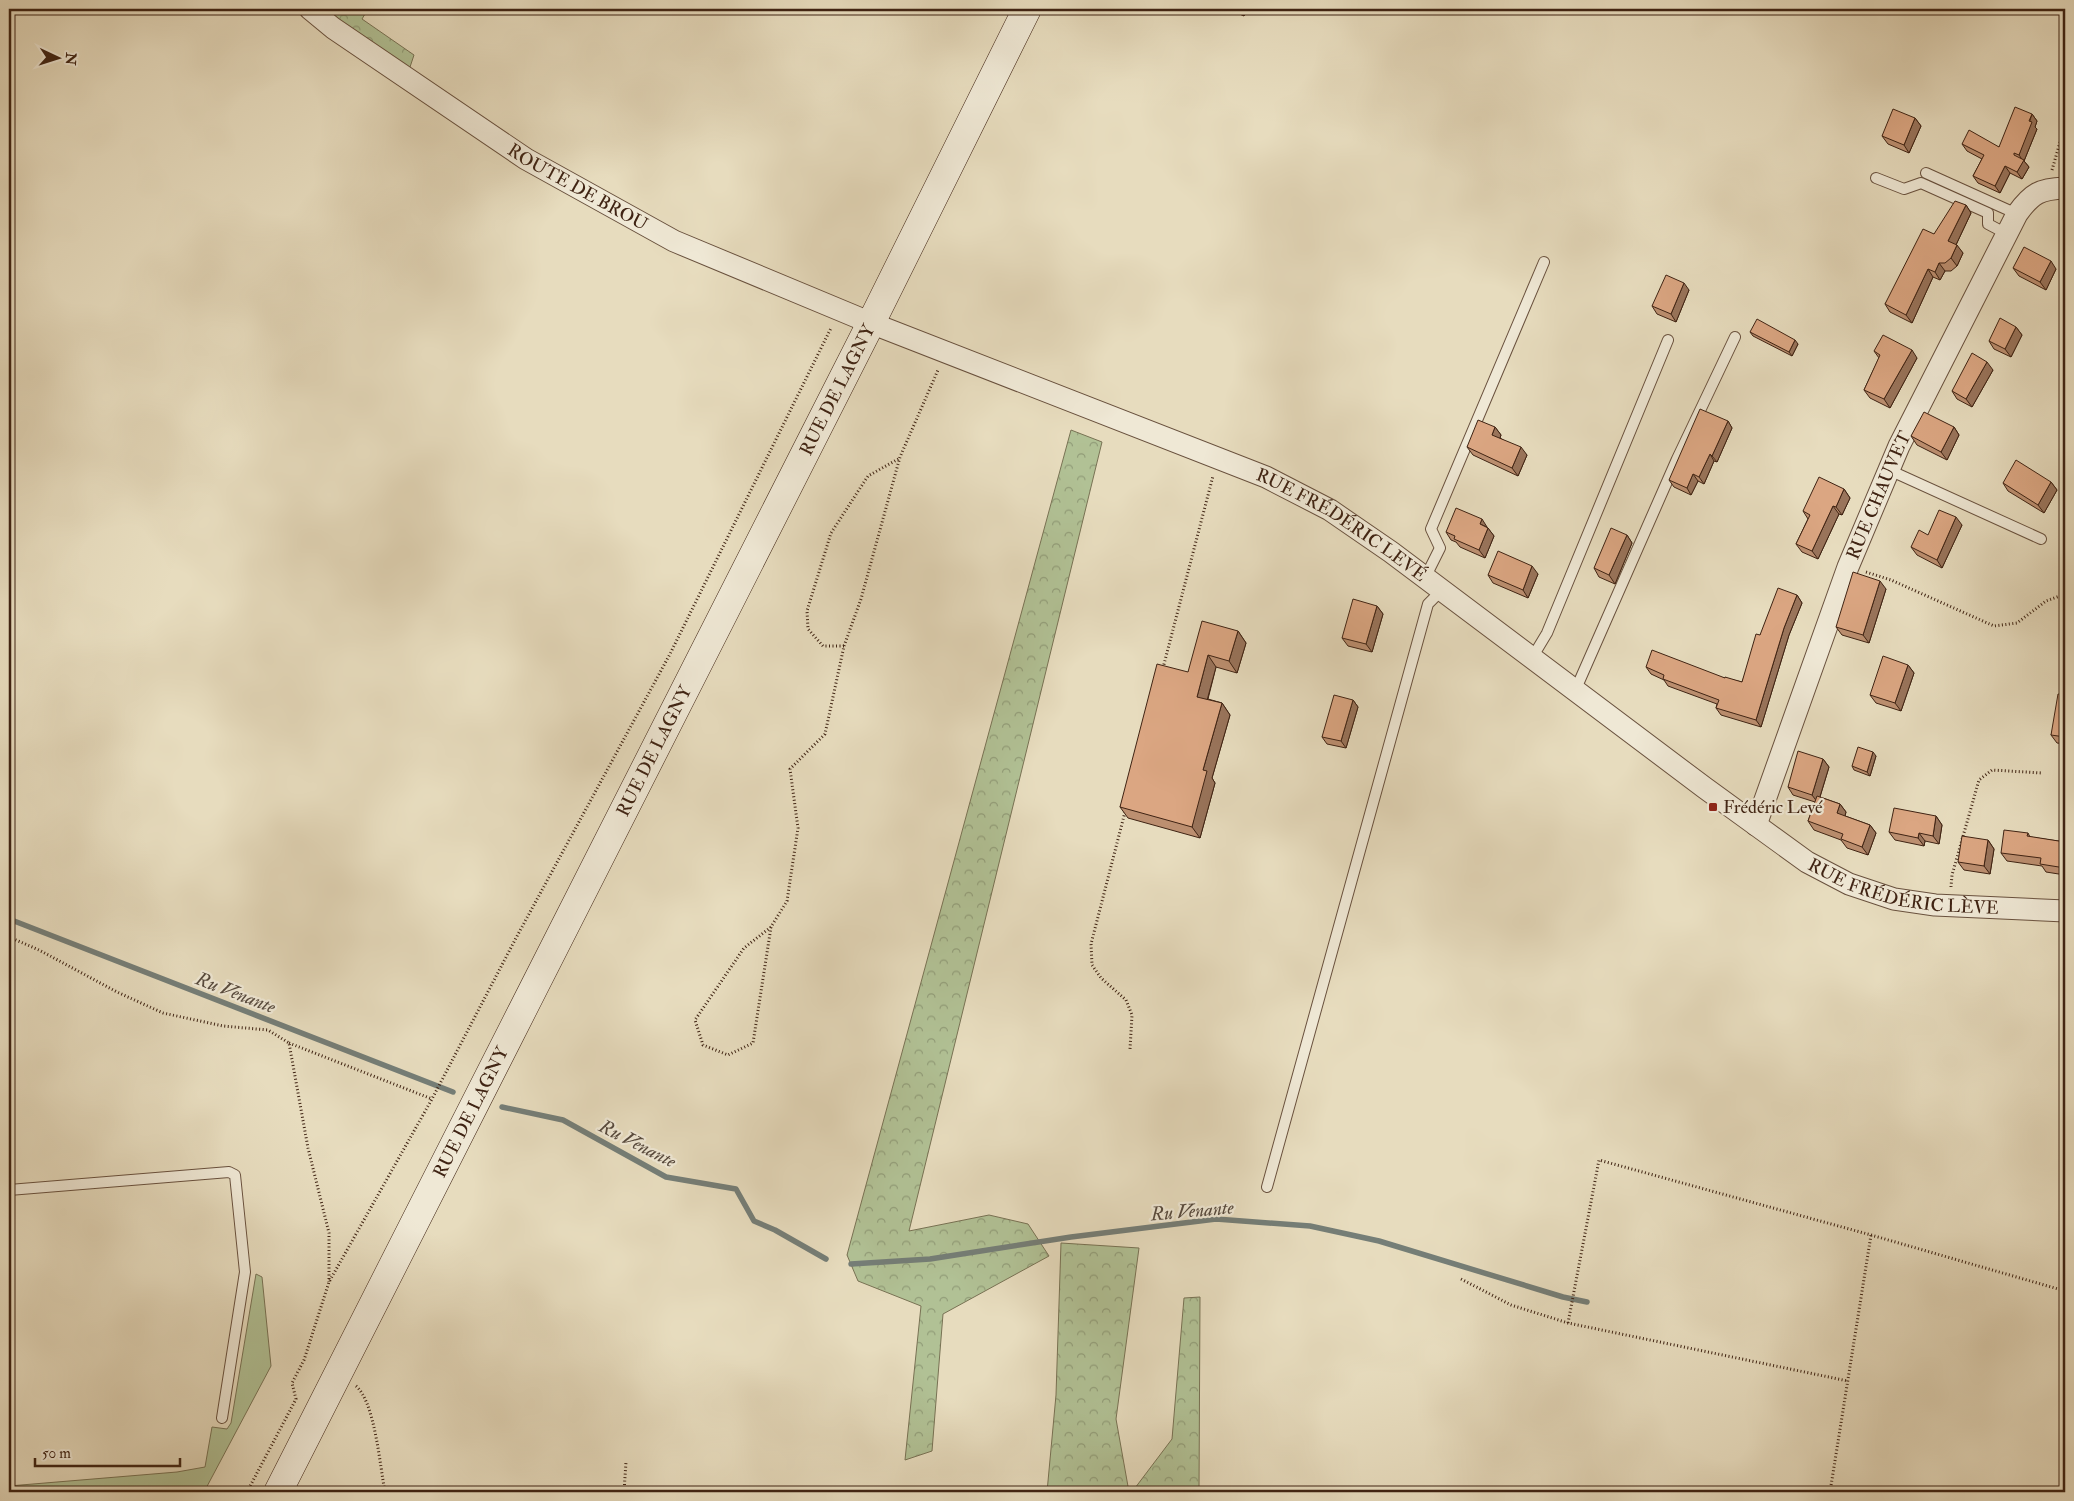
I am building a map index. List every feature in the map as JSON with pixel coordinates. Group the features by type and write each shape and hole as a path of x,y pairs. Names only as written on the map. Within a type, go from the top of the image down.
{"main road":[{"name":"RUE DE LAGNY","path":"278,1492 340,1373 464,1124 871,322 1027,9"}],"street":[{"name":"ROUTE DE BROU","path":"310,9 332,28 526,159 674,241 871,322"},
{"name":"RUE CHAUVET","path":"1756,825 1848,567 1899,446 2016,214 2025,202 2055,188"},
{"name":"RUE FRÉDÉRIC LEVÉ","path":"871,322 1218,457 1266,477 1330,510 1434,584 1756,825"},
{"name":"RUE FRÉDÉRIC LÈVE","path":"1756,825 1807,862 1849,884 1894,900 1949,906 2065,911"}],"lane":[{"path":"1926,173 2016,214"},
{"path":"1876,178 1904,189 1921,182 1988,213 1988,224 2007,234"},
{"path":"1267,1187 1434,584 1440,548 1431,529 1544,262"},
{"path":"1575,691 1677,459 1735,337"},
{"path":"1532,658 1547,633 1668,340"},
{"path":"1889,470 2041,539"},
{"path":"9,1190 229,1172 235,1175 245,1272 222,1418"}],"path":[{"path":"2055,188 2065,125"},
{"path":"247,1492 296,1399 292,1383 304,1360 329,1282 443,1079 516,938 670,654 840,310"},
{"path":"771,927 753,1043 728,1055 703,1045 695,1020 744,948 771,927 787,901 798,828 790,769 825,734 844,646 861,599 900,458 946,351"},
{"path":"1160,677 1218,457"},
{"path":"844,646 823,646 808,629 807,611 831,533 868,476 900,458"},
{"path":"1848,567 1891,580 1994,626 2017,623 2046,601 2065,594"},
{"path":"1949,906 1952,875 1978,780 1992,770 2042,773"},
{"path":"1126,811 1091,944 1092,964 1101,978 1126,1000 1132,1014 1130,1049"},
{"path":"9,937 39,950 117,992 163,1013 223,1026 268,1030 289,1043 432,1099"},
{"path":"289,1043 308,1148 329,1233 329,1282"},
{"path":"1568,1323 1598,1160 1871,1234 2065,1291"},
{"path":"1830,1492 1871,1234"},
{"path":"1461,1279 1511,1305 1568,1323 1848,1381"},
{"path":"340,1373 362,1391 374,1424 385,1492"},
{"path":"624,1492 626,1462"}],"green space":[{"path":"315,9 368,9 362,19 414,55 409,70"},
{"path":"1071,430 1102,442 909,1231 989,1215 1028,1224 1049,1256 943,1314 932,1451 905,1460 921,1306 858,1281 847,1255"},
{"path":"1061,1243 1139,1248 1116,1419 1129,1492 1047,1492 1056,1395"},
{"path":"256,1274 262,1277 271,1366 204,1492 9,1492 9,1486 177,1472 205,1467 212,1427 227,1429 231,1423"},
{"path":"1200,1297 1199,1492 1132,1492 1172,1439 1184,1298"}],"building":[{"path":"2015,107 2032,114 2029,121 2032,122 2019,155 2014,153 2014,155 2024,160 2017,172 2005,166 1995,186 1973,176 1984,155 1962,144 1969,130 1999,147"},
{"path":"1893,109 1915,118 1904,145 1882,136"},
{"path":"1955,201 1966,205 1948,241 1957,245 1951,258 1945,263 1939,263 1935,272 1928,269 1906,315 1885,304 1923,229 1934,234"},
{"path":"2024,247 2051,261 2040,282 2013,268"},
{"path":"1666,275 1684,283 1671,314 1652,306"},
{"path":"2000,318 2016,327 2005,349 1989,341"},
{"path":"1757,319 1795,340 1789,352 1750,332"},
{"path":"1883,335 1912,350 1884,399 1864,390 1880,355 1874,351"},
{"path":"1972,353 1987,362 1966,399 1952,391"},
{"path":"1700,409 1728,421 1712,456 1710,454 1699,477 1693,474 1687,488 1669,480"},
{"path":"1924,412 1954,427 1941,452 1911,436"},
{"path":"1478,420 1495,427 1492,435 1521,447 1512,468 1467,447"},
{"path":"2016,460 2051,482 2038,505 2003,483"},
{"path":"1819,477 1844,489 1836,507 1833,506 1812,551 1796,544 1810,515 1803,511"},
{"path":"1456,508 1482,519 1480,524 1488,528 1479,550 1454,539 1455,536 1446,532"},
{"path":"1939,510 1956,517 1937,560 1911,547 1919,530 1928,535"},
{"path":"1611,528 1627,535 1609,575 1594,568"},
{"path":"1498,551 1532,566 1523,590 1488,575"},
{"path":"1853,572 1880,581 1863,635 1836,627"},
{"path":"1778,588 1797,595 1784,628 1756,720 1716,708 1719,700 1663,679 1664,675 1646,667 1652,650 1725,678 1742,682 1756,634 1760,635"},
{"path":"1353,599 1377,606 1366,644 1342,638"},
{"path":"1202,621 1238,631 1229,661 1208,655 1197,697 1222,703 1203,770 1207,771 1192,827 1120,807 1157,664 1188,672"},
{"path":"1883,656 1908,665 1895,703 1870,695"},
{"path":"2058,694 2065,695 2065,737 2051,735"},
{"path":"1334,695 1353,700 1341,741 1322,737"},
{"path":"1858,747 1873,752 1867,772 1852,766"},
{"path":"1798,751 1823,759 1812,795 1788,787"},
{"path":"1817,796 1840,804 1837,813 1870,825 1862,847 1841,839 1843,834 1808,821"},
{"path":"1894,808 1936,816 1933,836 1919,833 1918,838 1889,832"},
{"path":"2004,830 2028,833 2027,836 2065,842 2065,868 2040,864 2041,858 2001,853"},
{"path":"1962,836 1988,840 1984,866 1958,862"}],"waterway":[{"name":"Ru Venante","path":"9,919 453,1092"},
{"name":"Ru Venante","path":"502,1107 563,1120 666,1177 736,1189 754,1221 775,1230 826,1259"},
{"name":"Ru Venante","path":"851,1264 930,1259 1071,1237 1216,1219 1310,1226 1379,1241 1563,1297 1587,1302"}],"place":[{"name":"Frédéric Levé","path":"1713,807"}]}
